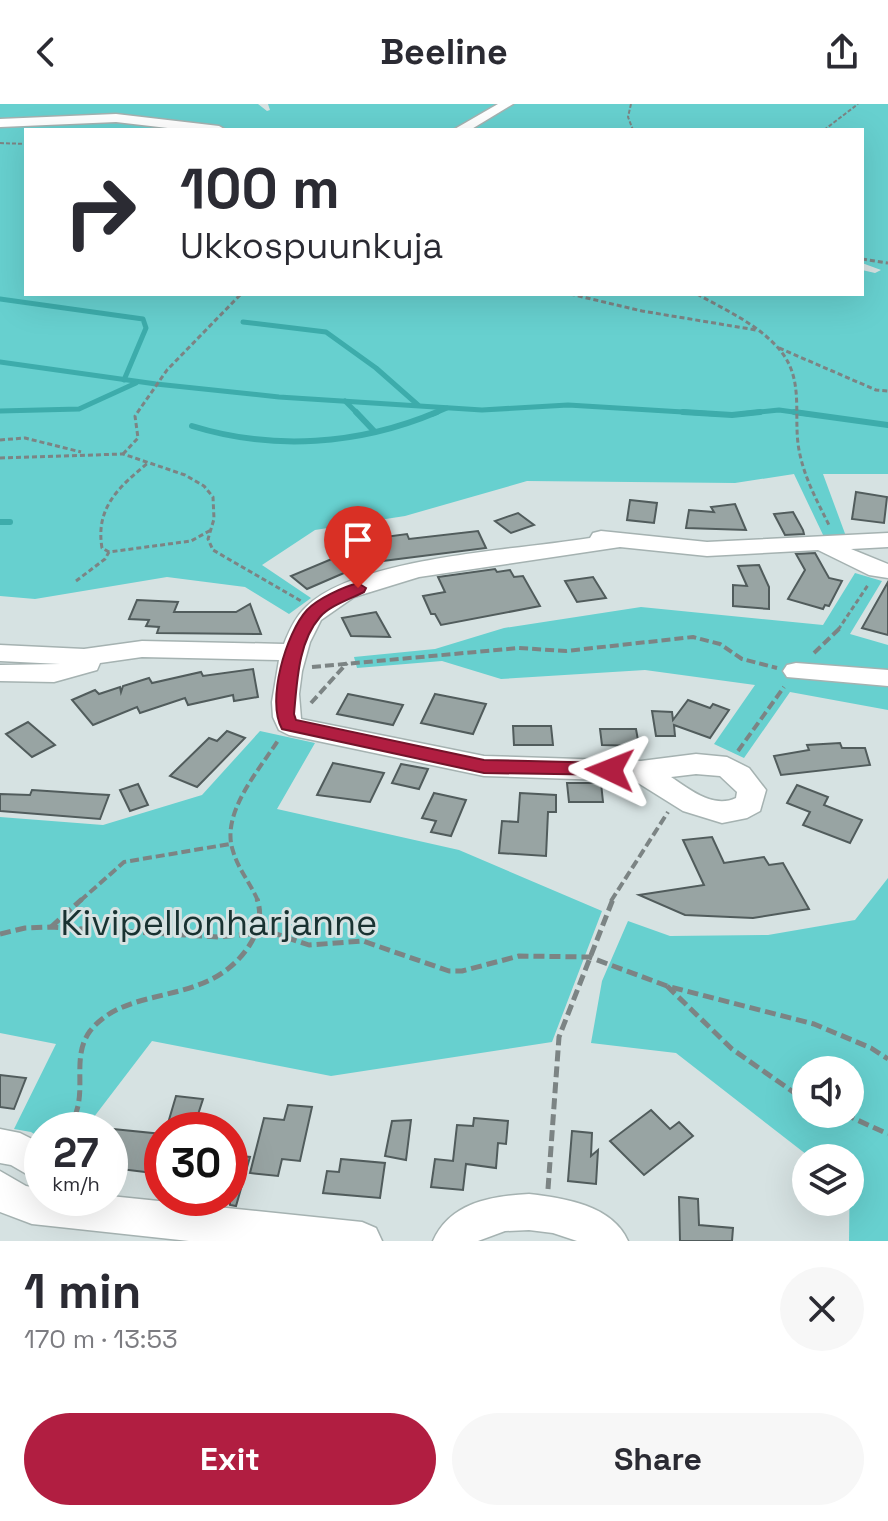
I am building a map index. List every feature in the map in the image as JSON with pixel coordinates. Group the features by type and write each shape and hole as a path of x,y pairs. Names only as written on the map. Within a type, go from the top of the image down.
{"street":[{"path":"464,128 507,104"},
{"path":"0,123 116,118 202,128"},
{"path":"641,771 678,797 720,813 741,811 750,804 752,790 727,767 696,764 641,771 484,766 289,724 285,714 292,661 301,632 315,611 358,588 381,580 510,555 616,541 707,549 888,540"},
{"path":"830,543 877,570 888,571"},
{"path":"0,653 106,656 142,649 292,661"},
{"path":"0,673 54,674 78,669 106,656"},
{"path":"796,671 888,678"},
{"path":"0,1146 24,1153"},
{"path":"0,1189 24,1203"},
{"path":"128,1210 362,1241"},
{"path":"453,1241 467,1225 482,1217 499,1214 546,1215 578,1220 591,1225 608,1241"}],"path":[{"path":"631,104 628,117 632,128"},
{"path":"827,128 858,104"},
{"path":"0,143 24,144"},
{"path":"864,259 888,263"},
{"path":"123,454 138,438 135,416 156,384 239,296"},
{"path":"578,296 642,311 758,330"},
{"path":"700,296 758,330 777,348 792,371 798,447 830,543"},
{"path":"777,348 804,356 876,390 888,391"},
{"path":"0,440 25,438 88,454"},
{"path":"0,458 123,454 185,475 204,486 213,497 214,519 208,539 213,550 276,584 315,611"},
{"path":"149,462 112,493 106,502 98,535 102,548 109,552 191,541 211,530"},
{"path":"76,581 105,559 109,552"},
{"path":"292,661 347,663 511,648 566,651 693,637 720,644 742,659 796,671"},
{"path":"79,1112 81,1055 88,1034 96,1025 116,1011 216,980 241,958 254,935 261,907 230,844 232,819 289,724 305,711 347,663"},
{"path":"546,1215 556,1050 609,905 678,797"},
{"path":"51,927 124,862 230,844"},
{"path":"0,934 25,928 51,927 205,937 277,933 309,945 363,941 449,971 462,971 519,956 589,957 667,986 814,1024 871,1048 888,1059"},
{"path":"667,986 705,1028 769,1081 792,1093"},
{"path":"864,1123 888,1134"}],"green space":[{"path":"0,104 258,104 267,111 270,110 268,104 505,104 460,128 214,128 134,117 0,122"},
{"path":"512,104 888,104 888,474 823,474 847,539 825,539 794,474 735,483 527,481 405,516 315,530 262,565 311,598 289,614 245,587 167,577 35,599 0,596 0,124 108,119 181,128 24,128 24,296 864,296 864,270 875,273 881,270 864,264 864,128 470,128"},
{"path":"855,573 882,581 850,634 888,645 888,710 790,692 744,758 714,744 755,685 645,670 501,679 442,661 357,668 354,657 435,649 504,628 641,607 823,625"},
{"name":"Kivipellonharjanne","path":"260,731 315,743 277,809 459,850 602,911 552,1042 331,1076 152,1041 98,1112 24,1112 24,1131 14,1129 56,1044 0,1033 0,817 103,825 202,795"},
{"path":"888,878 888,1241 849,1241 849,1216 864,1216 864,1144 793,1144 676,1053 591,1043 602,981 628,921 670,936 768,935 855,920"}],"building":[{"path":"856,492 887,497 884,523 852,519"},
{"path":"630,500 657,503 654,523 627,520"},
{"path":"735,504 746,530 686,528 689,510 714,512 711,507"},
{"path":"793,512 804,534 785,535 774,514"},
{"path":"518,513 534,525 511,533 495,521"},
{"path":"478,531 486,548 367,563 307,589 291,576 351,551 342,544 364,535 370,539 407,534 409,539"},
{"path":"815,553 829,578 842,581 829,606 825,605 823,609 788,599 805,570 796,554"},
{"path":"759,565 769,587 769,609 733,606 733,585 747,586 738,566"},
{"path":"495,569 497,572 510,570 514,577 523,576 540,606 441,625 435,614 431,614 423,596 445,592 438,577"},
{"path":"593,577 606,598 577,602 565,581"},
{"path":"888,582 888,635 862,628"},
{"path":"137,600 178,602 174,612 236,612 250,604 261,634 157,633 159,627 146,626 149,620 129,619"},
{"path":"376,612 390,637 351,636 342,618"},
{"path":"253,669 258,697 234,701 233,695 188,705 185,698 140,713 137,707 93,725 72,700 95,690 99,694 120,687 121,692 123,686 149,678 152,683 201,672 203,676"},
{"path":"348,694 403,705 393,725 337,714"},
{"path":"435,694 486,704 473,734 421,723"},
{"path":"688,700 710,708 713,704 729,710 710,738 674,725 675,736 656,736 652,711 672,712 673,720"},
{"path":"28,722 55,745 32,757 6,734"},
{"path":"513,726 551,726 553,745 514,745"},
{"path":"600,729 636,729 639,746 602,745"},
{"path":"227,731 245,738 197,787 170,776 209,738 217,741"},
{"path":"840,743 842,748 865,748 870,765 781,775 774,756 809,750 807,745"},
{"path":"333,763 384,773 370,802 317,795"},
{"path":"401,764 428,769 419,789 392,783"},
{"path":"567,783 601,783 603,802 569,802"},
{"path":"138,784 148,805 130,811 120,790"},
{"path":"797,785 828,797 824,805 862,820 850,843 803,825 810,812 787,803"},
{"path":"32,790 109,795 100,819 0,811 0,794 30,795"},
{"path":"434,793 466,800 451,836 431,832 436,821 422,818"},
{"path":"520,793 556,795 556,812 548,812 546,856 499,853 502,821 518,822"},
{"path":"712,837 724,863 764,857 769,865 783,863 809,909 753,918 685,915 639,895 704,885 683,840"},
{"path":"0,1075 26,1078 14,1109 0,1107"},
{"path":"176,1096 203,1099 199,1112 171,1112"},
{"path":"288,1105 312,1107 300,1161 282,1159 278,1176 250,1173 264,1118 284,1120"},
{"path":"651,1110 670,1129 679,1122 693,1136 644,1175 610,1141"},
{"path":"474,1118 508,1121 506,1144 498,1143 496,1168 466,1164 463,1190 431,1187 435,1159 453,1161 457,1125 473,1126"},
{"path":"411,1120 406,1160 385,1156 392,1121"},
{"path":"128,1131 144,1132 144,1172 128,1170"},
{"path":"572,1131 592,1133 591,1156 598,1150 596,1184 568,1181"},
{"path":"341,1159 385,1163 380,1198 323,1193 327,1171 339,1172"},
{"path":"679,1197 698,1199 699,1225 733,1228 732,1241 680,1241"}],"waterway":[{"path":"0,299 143,319 146,328 124,380"},
{"path":"243,322 326,332 376,368 418,405"},
{"path":"0,362 124,380"},
{"path":"124,380 345,401"},
{"path":"0,411 79,409 136,383"},
{"path":"345,401 482,410 568,405 716,414"},
{"path":"345,401 356,412"},
{"path":"433,414 447,408"},
{"path":"760,412 779,410 808,414"},
{"path":"356,412 374,431"},
{"path":"192,426 253,439 316,441 377,432 437,412"},
{"path":"683,412 732,415 760,412"},
{"path":"741,414 760,412"},
{"path":"794,412 888,425"},
{"path":"0,522 10,522"}],"route":[{"path":"358,588 315,611 301,632 289,669 285,714 289,724 299,729 484,766 610,770"}]}
